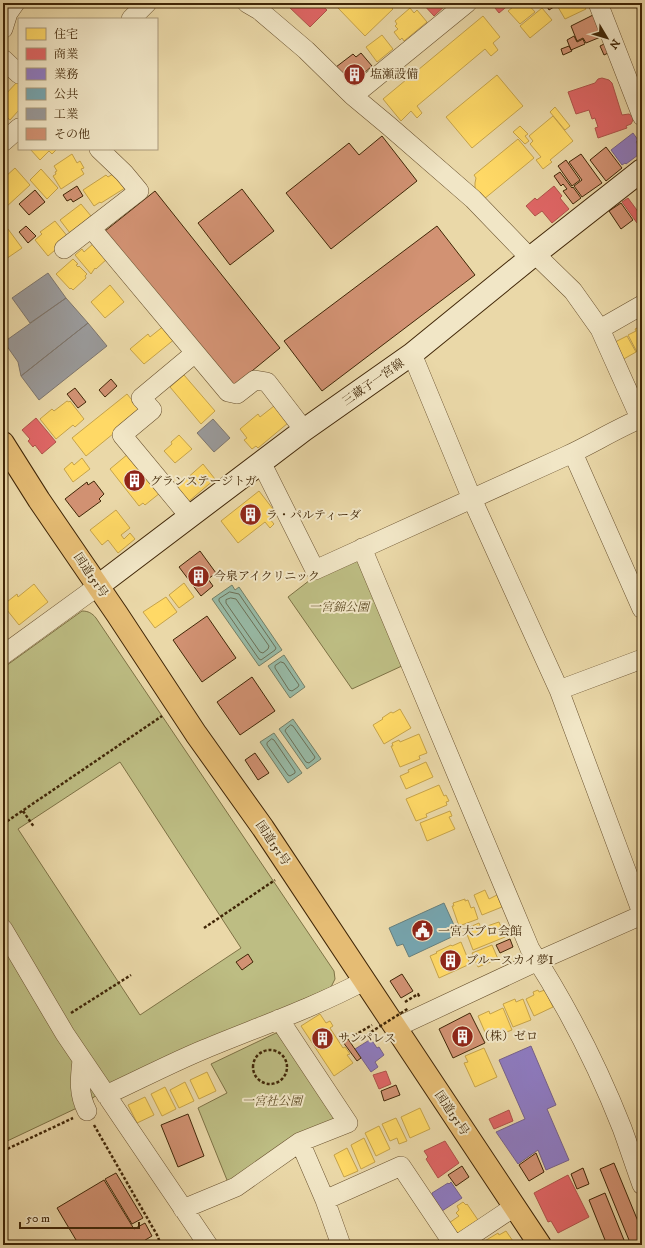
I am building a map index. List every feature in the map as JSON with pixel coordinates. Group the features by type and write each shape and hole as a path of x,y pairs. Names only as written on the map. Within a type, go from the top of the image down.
{"highway":[{"name":"国道151号","path":"3,443 39,500 196,734 263,828 540,1245"}],"main road":[{"name":"三蔵子一宮線","path":"98,586 304,430 412,354 532,256 642,170"}],"street":[{"path":"3,29 8,13 15,3"},
{"path":"133,18 147,3"},
{"path":"247,3 259,10 306,50 353,96 473,199 532,256 573,291 600,329 641,418 573,453 316,570 261,462"},
{"path":"353,96 467,3"},
{"path":"598,3 642,116"},
{"path":"3,59 18,73"},
{"path":"3,142 18,129"},
{"path":"64,249 140,191 100,150"},
{"path":"91,228 228,392 237,394 255,380 266,382 304,430"},
{"path":"600,329 642,305"},
{"path":"190,517 122,435 152,410 141,398 195,353"},
{"path":"396,1028 642,914 559,690 472,499 412,354"},
{"path":"573,453 642,609"},
{"path":"362,548 530,949 545,971 590,1055 622,1127 642,1186"},
{"path":"3,655 98,586"},
{"path":"559,690 642,659"},
{"path":"3,929 82,1060 208,1245"},
{"path":"106,1095 203,1050 347,990 364,981"},
{"path":"183,1209 236,1187 300,1142 348,1122 279,1019"},
{"path":"82,1060 79,1084 82,1101 87,1111"},
{"path":"300,1142 325,1200 341,1245"},
{"path":"325,1200 401,1166 455,1245 514,1207"}],"path":[{"path":"3,824 164,715"},
{"path":"23,811 34,827"},
{"path":"204,928 277,879"},
{"path":"58,1022 131,975"},
{"path":"374,1023 355,1035 359,1040 409,1008"},
{"path":"264,1051 277,1051 286,1058 288,1064 287,1070 282,1080 277,1084 265,1084 255,1075 253,1065 255,1059 264,1051"},
{"path":"3,1151 87,1111 157,1235 161,1245"}],"green space":[{"name":"一宮錦公園","path":"355,560 360,562 404,665 352,689 288,597 310,580"},
{"path":"82,611 93,615 334,971 335,979 331,987 109,1087 79,1107 3,1143 3,668","holes":["120,762 241,948 140,1015 18,829"]},
{"name":"一宮社公園","path":"276,1033 282,1034 338,1116 229,1185 198,1108 227,1093 211,1064"}],"water":[{"path":"232,585 235,590 239,587 282,650 259,666 212,599"},
{"path":"284,655 305,687 290,698 268,666"},
{"path":"293,719 321,759 307,769 279,729"},
{"path":"274,733 302,773 288,783 260,742"}],"building: 住宅":[{"path":"343,3 387,3 393,9 365,36 338,8"},
{"path":"518,3 527,3 535,12 520,24 508,11"},
{"path":"566,3 582,3 586,9 565,19 558,7"},
{"path":"410,8 414,13 417,10 427,22 404,41 402,38 400,40 394,32 398,29 395,26 397,24 395,21"},
{"path":"542,8 552,20 530,38 520,26"},
{"path":"483,16 500,37 493,43 498,50 491,56 485,49 417,106 422,113 417,118 411,111 401,121 383,99"},
{"path":"382,35 393,49 377,62 366,47"},
{"path":"497,75 523,106 472,148 446,117"},
{"path":"18,81 18,111 10,120 3,114 3,97"},
{"path":"555,107 570,126 565,130 550,112"},
{"path":"553,116 573,141 550,160 552,162 543,169 536,160 541,157 530,144 533,141 529,136"},
{"path":"520,126 528,134 525,136 529,141 525,144 513,132"},
{"path":"518,139 534,158 484,199 475,189 476,178 474,175"},
{"path":"31,150 56,150 52,154 49,151 40,160"},
{"path":"72,154 77,163 80,161 84,168 81,169 84,174 61,189 53,176 57,171 54,166"},
{"path":"15,168 30,185 5,208 3,206 3,174 5,177"},
{"path":"41,169 58,188 47,199 30,180"},
{"path":"113,174 125,188 94,206 83,190 106,175 108,177"},
{"path":"81,204 91,216 70,233 60,220"},
{"path":"55,221 68,237 48,256 35,240 42,234 40,232"},
{"path":"8,229 22,248 3,261 3,235"},
{"path":"94,243 108,258 96,269 95,268 91,274 75,255 82,249 84,252"},
{"path":"73,259 78,264 76,265 87,274 85,276 86,278 73,290 71,288 70,289 56,274"},
{"path":"110,285 124,302 105,318 91,302"},
{"path":"165,325 176,338 144,364 130,349 148,334 150,337"},
{"path":"641,326 642,349 637,352 628,335 636,331 635,329"},
{"path":"627,336 636,352 622,360 613,343"},
{"path":"184,375 215,411 201,424 170,387"},
{"path":"127,394 141,411 86,456 72,438"},
{"path":"67,401 70,401 84,419 75,427 73,425 56,439 40,419 52,409 54,411"},
{"path":"274,406 288,423 258,448 256,446 252,449 244,440 247,438 240,429 258,414 260,417"},
{"path":"179,435 192,449 175,463 164,451"},
{"name":"グランステージトガ","path":"128,454 160,493 145,505 143,503 139,506 110,469"},
{"path":"82,458 90,469 73,482 64,469 72,462 74,465"},
{"path":"203,464 215,479 188,502 176,488"},
{"name":"ラ・パルティーダ","path":"259,491 276,513 269,518 274,524 270,528 265,522 238,543 221,521"},
{"path":"116,510 130,528 121,535 124,539 130,533 135,539 118,553 108,540 102,545 90,530"},
{"path":"184,583 194,597 179,608 169,595"},
{"path":"34,584 48,602 19,625 3,605 17,594 18,597"},
{"path":"166,597 177,612 155,628 143,612"},
{"path":"400,709 411,728 384,744 373,725 391,712 393,713"},
{"path":"419,734 427,753 419,756 420,759 400,767 391,746 393,746 392,743 399,740 400,742"},
{"path":"426,762 433,777 406,789 400,776 409,772 408,770"},
{"path":"439,785 444,796 446,795 449,801 446,802 447,805 426,814 427,817 416,821 406,799"},
{"path":"450,811 452,816 449,817 455,829 427,841 420,823"},
{"path":"485,890 489,899 497,895 502,907 482,915 474,895"},
{"path":"465,899 465,901 468,900 471,908 474,907 478,919 459,926 452,906 454,906 453,903"},
{"path":"499,922 505,937 473,950 465,929 479,923 481,928"},
{"name":"ブルースカイ夢I","path":"461,942 470,964 439,978 430,956 451,945 452,946"},
{"path":"492,945 498,959 478,967 472,953"},
{"path":"538,990 539,992 545,990 553,1007 534,1016 526,999 534,995 533,992"},
{"path":"515,999 516,1002 523,999 531,1020 513,1027 503,1004"},
{"path":"503,1008 512,1030 488,1039 478,1016 489,1011 490,1014"},
{"name":"サンパレス","path":"320,1014 326,1023 330,1021 333,1026 330,1028 343,1048 345,1047 350,1054 347,1055 353,1063 334,1076 301,1026"},
{"path":"484,1048 497,1077 475,1087 464,1063 468,1062 465,1056"},
{"path":"207,1072 216,1091 199,1099 190,1080"},
{"path":"185,1082 194,1101 179,1108 170,1090"},
{"path":"165,1087 176,1109 162,1116 151,1094"},
{"path":"145,1097 154,1115 137,1123 128,1105"},
{"path":"420,1108 430,1129 410,1138 401,1117"},
{"path":"396,1118 407,1141 399,1144 397,1138 390,1141 382,1124"},
{"path":"379,1126 390,1149 376,1156 365,1133"},
{"path":"364,1138 375,1162 361,1169 351,1145"},
{"path":"347,1148 358,1171 344,1177 334,1155"},
{"path":"463,1202 466,1205 467,1204 478,1220 457,1235 449,1223 459,1216 456,1213 459,1210 457,1206"},
{"path":"506,1231 515,1244 478,1245 498,1233 499,1235"}],"building: 商業":[{"path":"290,3 319,3 327,10 310,27 288,6"},
{"path":"422,3 448,3 434,16"},
{"path":"491,3 511,3 499,13"},
{"path":"602,78 609,80 612,83 622,115 629,114 633,117 633,120 631,124 626,126 627,128 598,138 595,128 598,127 595,118 592,119 589,110 576,114 568,92 595,83 598,79"},
{"path":"554,186 562,196 560,198 569,209 552,223 542,211 535,216 526,206 535,198 537,200"},
{"path":"628,198 642,217 642,220 637,223 622,202"},
{"path":"36,418 56,442 42,454 35,445 33,447 28,441 30,439 22,430"},
{"path":"386,1071 391,1084 379,1089 373,1075"},
{"path":"509,1110 513,1121 494,1129 489,1119"},
{"path":"445,1141 459,1163 438,1178 426,1159 428,1157 424,1151"},
{"path":"568,1175 589,1217 558,1233 551,1221 548,1222 534,1193"}],"building: 業務":[{"path":"633,133 638,140 636,142 642,152 626,164 625,163 622,165 611,150"},
{"path":"371,1039 384,1055 375,1062 378,1067 371,1072 355,1049"},
{"path":"531,1046 556,1105 547,1109 569,1160 546,1170 538,1150 518,1164 496,1132 525,1119 499,1060"},
{"path":"451,1182 462,1198 442,1211 432,1193"}],"building: 公共":[{"path":"642,3 642,26 636,5"},
{"name":"一宮大ブロ会館","path":"444,903 458,934 409,957 403,944 397,946 389,928"}],"building: 工業":[{"path":"48,273 66,298 30,323 12,298"},
{"path":"66,298 88,323 21,376 18,362 4,342"},
{"path":"88,323 107,346 39,400 21,376"},
{"path":"213,419 230,438 214,452 197,433"}],"building: その他":[{"path":"545,3 556,3 557,5 549,10"},
{"path":"593,15 603,36 586,43 583,38 577,41 571,26"},
{"path":"574,36 577,42 583,39 585,44 571,50 567,40"},
{"path":"606,43 610,52 604,55 600,46"},
{"path":"569,46 572,51 563,55 561,49"},
{"name":"塩瀬設備","path":"361,53 372,66 354,82 336,67 353,54 356,57"},
{"path":"382,136 417,181 331,249 286,193 349,143 359,155"},
{"path":"606,147 622,168 606,181 590,160"},
{"path":"581,154 602,183 582,197 574,186 582,180 569,162"},
{"path":"566,160 580,180 572,186 558,166"},
{"path":"560,172 581,198 573,204 563,191 567,189 563,184 561,186 554,176"},
{"path":"77,186 83,196 73,202 71,199 67,201 63,195"},
{"path":"242,189 274,231 230,265 198,223"},
{"path":"35,190 45,202 29,215 19,204"},
{"path":"155,191 280,348 230,389 105,231"},
{"path":"621,203 633,220 621,229 609,211"},
{"path":"26,226 36,236 28,243 19,232"},
{"path":"437,226 475,275 322,391 284,341"},
{"path":"111,379 117,386 105,397 99,390"},
{"path":"75,388 86,402 78,408 67,394"},
{"path":"94,481 104,494 99,499 101,501 79,517 65,499 87,482 88,485"},
{"name":"今泉アイクリニック","path":"200,551 216,573 208,579 213,586 201,596 179,567"},
{"path":"207,616 236,658 202,682 173,640"},
{"path":"252,677 275,711 240,735 217,702"},
{"path":"255,753 269,773 258,780 245,760"},
{"path":"510,939 513,947 500,953 496,945"},
{"path":"248,954 253,962 242,970 236,962"},
{"path":"402,974 413,991 401,998 390,981"},
{"name":"（株）ゼロ","path":"470,1013 485,1043 453,1058 439,1029"},
{"path":"348,1039 361,1058 357,1061 343,1042"},
{"path":"396,1085 400,1095 384,1101 381,1091"},
{"path":"188,1114 204,1156 178,1167 161,1125"},
{"path":"536,1153 544,1172 529,1181 519,1165"},
{"path":"614,1163 642,1231 642,1243 636,1245 631,1245 600,1169"},
{"path":"462,1166 469,1177 456,1186 448,1175"},
{"path":"583,1168 589,1184 577,1189 571,1174"},
{"path":"116,1173 143,1218 132,1224 105,1179"},
{"path":"104,1180 134,1229 145,1223 152,1236 142,1242 143,1245 79,1245 57,1208"},
{"path":"605,1193 626,1245 607,1245 589,1200"}],"place":[{"name":"塩瀬設備","path":"354,74"},
{"name":"グランステージトガ","path":"135,481"},
{"name":"ラ・パルティーダ","path":"250,515"},
{"name":"今泉アイクリニック","path":"199,576"},
{"name":"一宮大ブロ会館","path":"423,931"},
{"name":"ブルースカイ夢I","path":"450,960"},
{"name":"（株）ゼロ","path":"462,1036"},
{"name":"サンパレス","path":"322,1038"}]}
